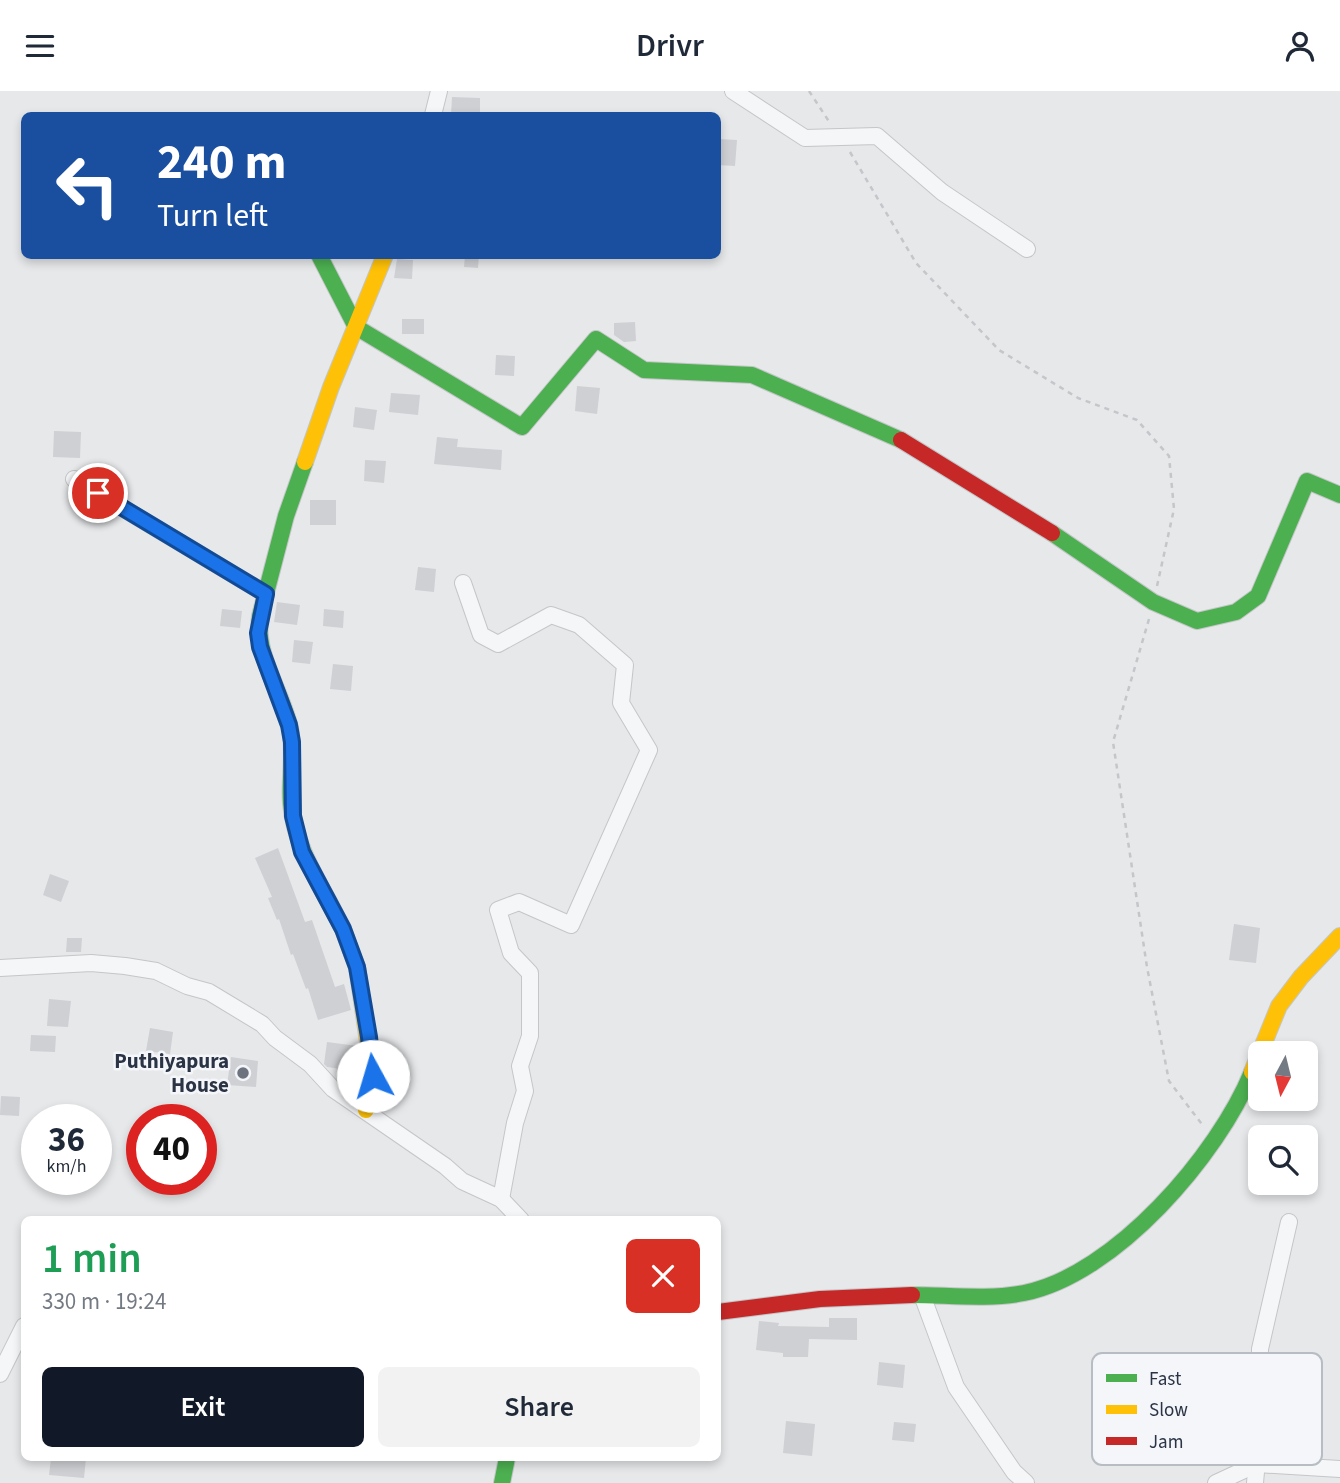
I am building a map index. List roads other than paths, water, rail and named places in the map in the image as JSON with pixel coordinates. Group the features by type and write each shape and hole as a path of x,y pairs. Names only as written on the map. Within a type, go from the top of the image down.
{"street":[{"path":"434,112 439,91"},
{"path":"733,91 804,138 877,136 942,192 1027,249"},
{"path":"321,259 356,327 522,427 596,339 644,370 752,375 897,439 1044,528 1153,602 1197,621 1236,613 1258,596 1307,481 1340,495"},
{"path":"366,1110 373,1076 357,967 343,929 302,852 293,816 292,742 289,725 260,647 258,633 286,516 331,387 383,259"},
{"path":"74,479 266,594"},
{"path":"463,583 481,635 498,644 551,615 579,625 625,665 621,703 649,750 571,925 519,902 498,910 511,954 530,973 530,1036 520,1066 525,1091 515,1123 501,1199"},
{"path":"721,1311 753,1305 922,1295 1025,1293 1062,1282 1109,1251 1146,1220 1215,1140 1238,1104 1279,1005 1340,936"},
{"path":"0,968 91,963 125,966 156,971 187,986 209,992 262,1024 275,1038 310,1064 333,1089 462,1181 501,1199 517,1216"},
{"path":"1259,1353 1289,1223"},
{"path":"922,1295 956,1387 1014,1472 1026,1483"},
{"path":"0,1374 21,1332"},
{"path":"502,1483 506,1461"},
{"path":"1216,1483 1255,1465"},
{"path":"1255,1483 1257,1465"},
{"path":"1274,1465 1340,1469"}],"place":[{"name":"Puthiyapura House","path":"243,1073"}]}
